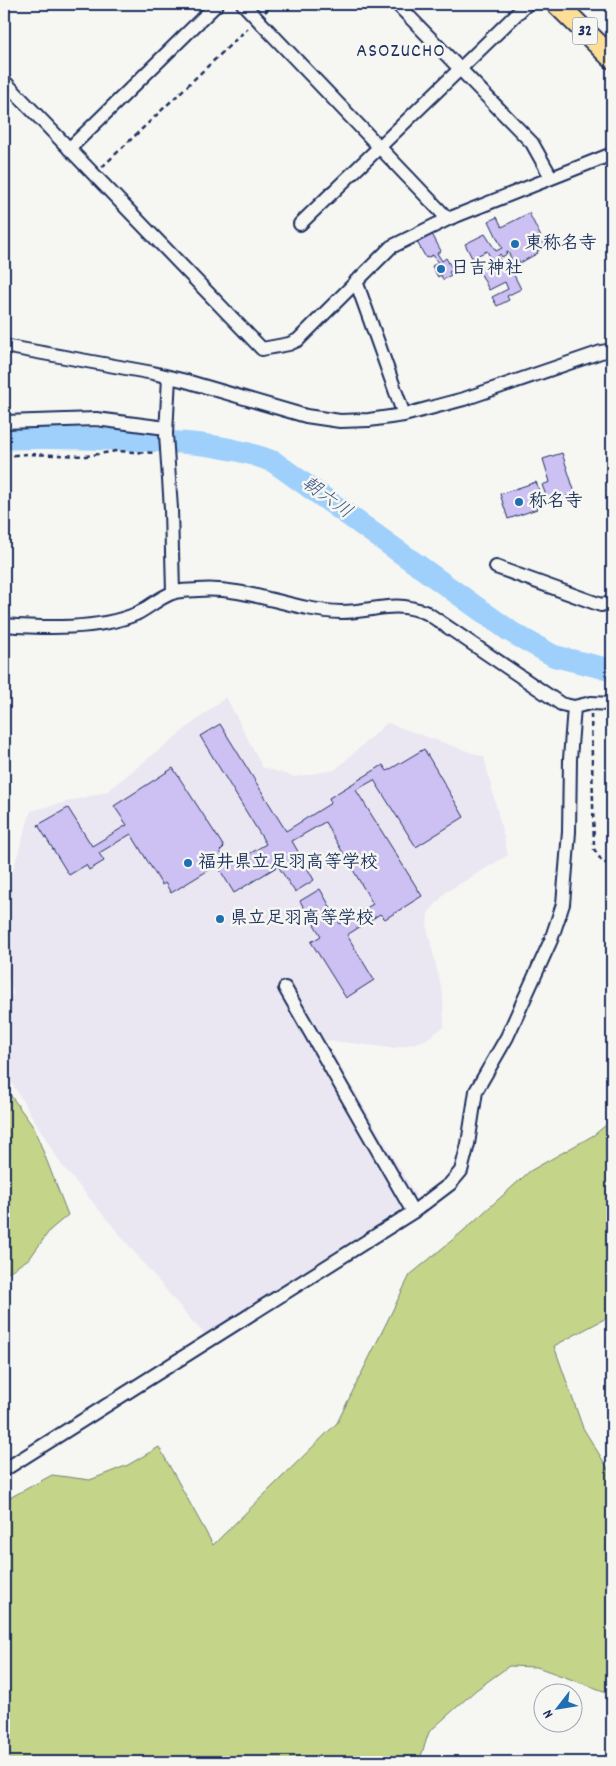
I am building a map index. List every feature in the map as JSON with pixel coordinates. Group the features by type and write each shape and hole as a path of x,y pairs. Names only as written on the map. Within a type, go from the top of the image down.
{"main road":[{"name":"32","path":"557,4 612,58"}],"street":[{"path":"69,149 217,4"},
{"path":"243,4 448,218"},
{"path":"397,4 532,144 551,177"},
{"path":"300,224 527,4"},
{"path":"4,81 262,349 290,344 298,340 391,247 448,218 612,154"},
{"path":"356,281 404,415"},
{"path":"4,346 169,377 306,416 340,420 369,420 404,415 464,399 600,352 612,350"},
{"path":"169,377 166,454 171,509 173,593"},
{"path":"4,422 96,419 166,431"},
{"path":"496,567 600,605 612,602"},
{"path":"4,625 45,628 100,623 135,614 173,593 222,589 249,593 305,608 341,612 394,606 412,607 427,613 561,704 574,708 591,703 612,704"},
{"path":"4,1470 413,1212 450,1184 461,1171 468,1144 476,1091 507,1038 529,992 551,940 563,904 570,832 570,759 574,708"},
{"path":"285,988 413,1212"}],"path":[{"path":"94,175 273,4"},
{"path":"4,456 27,454 86,456 116,451 166,454"},
{"path":"591,703 594,849 603,863 612,863"}],"shaded area":[{"path":"226,697 262,767 295,777 335,770 387,723 484,757 508,855 446,892 428,913 427,928 443,995 444,1027 423,1041 394,1048 325,1040 416,1196 401,1209 206,1335 192,1321 61,1164 4,1070 4,1007 14,993 4,970 4,900 31,811 106,792"}],"green space":[{"path":"4,1086 34,1128 68,1215 50,1230 30,1258 4,1275"},
{"path":"612,1120 612,1315 554,1346 583,1428 612,1475 612,1694 537,1667 509,1666 476,1690 429,1732 419,1762 4,1762 4,1501 52,1475 90,1480 128,1465 159,1447 213,1545 337,1423 410,1275 462,1232 530,1171 594,1135"}],"building":[{"path":"529,213 546,247 520,263 518,259 513,262 508,252 502,257 500,254 498,256 502,263 505,262 510,272 512,271 521,289 507,296 509,300 497,306 492,297 508,289 505,282 489,290 479,270 493,263 487,251 472,258 465,244 485,234 496,251 502,248 489,221 497,217 502,227"},
{"path":"432,234 441,251 437,253 442,261 446,258 453,270 449,272 451,275 443,280 441,275 438,277 432,266 438,263 433,255 426,258 417,242"},
{"path":"562,453 575,493 549,503 542,485 550,482 543,459"},
{"path":"536,482 540,492 532,495 537,509 508,519 500,494"},
{"name":"福井県立足羽高等学校","path":"220,724 286,831 331,803 329,798 383,765 387,771 424,749 464,817 416,847 374,780 356,790 422,896 385,919 380,914 347,935 374,980 346,998 311,942 321,936 300,901 320,889 340,924 373,904 325,822 292,841 314,880 295,892 278,866 234,893 217,865 171,893 165,883 162,885 131,834 99,853 104,861 89,870 86,865 69,875 38,825 68,808 92,846 127,825 114,806 173,768 224,847 220,851 229,866 266,844 200,736"}],"waterway":[{"name":"朝六川","path":"4,439 64,438 188,443 232,449 274,462 511,632 554,656 612,670"}],"place":[{"name":"東称名寺","path":"515,244"},
{"name":"日吉神社","path":"441,269"},
{"name":"称名寺","path":"519,502"},
{"name":"福井県立足羽高等学校","path":"188,863"},
{"name":"県立足羽高等学校","path":"220,919"}],"district":[{"name":"ASOZUCHO","path":"401,52"}]}
